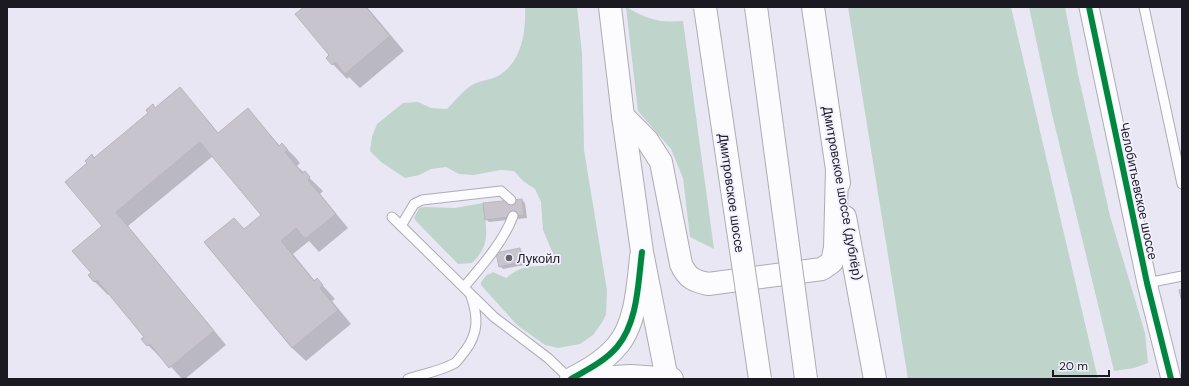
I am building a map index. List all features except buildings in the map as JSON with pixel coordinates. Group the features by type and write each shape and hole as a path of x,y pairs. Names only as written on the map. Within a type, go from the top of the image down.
{"main road":[{"path":"578,379 631,376 669,379 642,252 623,116 610,7"},
{"name":"Дмитровское шоссе","path":"706,7 760,379"},
{"path":"756,7 806,379"},
{"name":"Дмитровское шоссе (дублёр)","path":"814,7 837,169 875,379"},
{"path":"623,116 647,140 661,162 681,264 685,274 694,281 708,284 822,269 832,262 835,248 837,169"},
{"path":"571,379 598,364 617,347 630,322 638,287 642,252"}],"street":[{"name":"Челобитьевское шоссе","path":"1089,7 1147,283 1171,379"}],"lane":[{"path":"1144,7 1182,184"},
{"path":"401,226 414,204 422,200 500,191 511,200"},
{"path":"467,291 510,225 513,216"},
{"path":"392,217 494,317 548,358 571,379"},
{"path":"1147,283 1182,276"},
{"path":"408,379 433,372 456,362 469,345 477,325 477,311 467,291"}],"green space":[{"path":"525,7 577,7 582,53 584,150 607,290 606,315 593,335 580,344 558,348 545,345 517,325 481,285 481,282 487,275 493,272 506,278 515,271 524,268 545,266 554,256 543,230 541,202 535,189 523,181 514,171 501,170 473,175 459,174 446,167 431,169 419,175 405,178 381,162 370,151 372,137 377,124 403,103 418,102 431,108 447,109 469,87 476,83 495,78 506,70 517,55 521,46 525,26"},
{"path":"626,7 640,15 660,21 683,21 714,249 690,237 683,178 671,149 638,111"},
{"path":"848,7 1011,7 1098,379 908,379"},
{"path":"1029,7 1065,7 1078,74 1110,216 1145,333 1148,363 1134,368 1114,371 1052,114"},
{"path":"483,203 486,228 485,242 483,249 472,263 458,264 414,218 419,208 455,208"}],"cycle path":[{"path":"1089,7 1147,283 1171,379"},
{"path":"571,379 607,357 624,337 636,302 642,252"}],"place":[{"name":"Лукойл","path":"509,258"}]}
